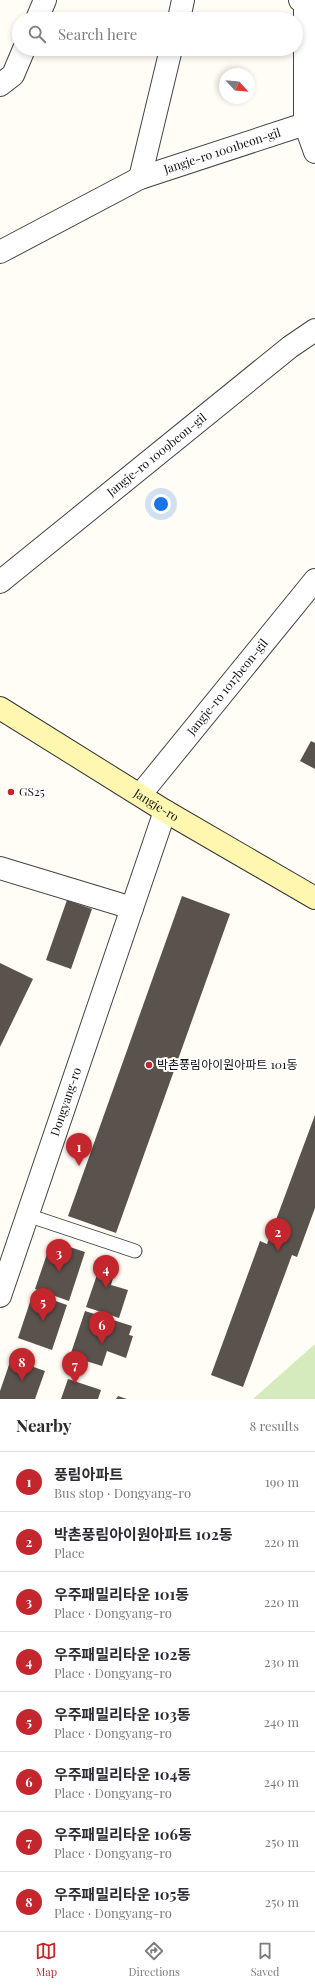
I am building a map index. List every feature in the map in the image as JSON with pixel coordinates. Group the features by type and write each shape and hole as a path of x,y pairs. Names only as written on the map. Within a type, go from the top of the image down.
{"main road":[{"name":"Jangje-ro","path":"0,708 165,811 315,898"}],"street":[{"path":"40,12 45,0"},
{"path":"180,12 183,0"},
{"path":"304,1 304,124 315,152"},
{"path":"0,85 13,75 21,56"},
{"path":"140,178 169,56"},
{"name":"Jangje-ro 1001beon-gil","path":"2,248 140,178 304,124"},
{"name":"Jangje-ro 1009beon-gil","path":"0,582 290,347 315,330"},
{"name":"Jangje-ro 1017beon-gil","path":"140,795 315,580"},
{"name":"Dongyang-ro","path":"0,1296 165,811"},
{"path":"0,868 132,908"}],"lane":[{"path":"27,1215 135,1251"}],"green space":[{"path":"315,1344 315,1399 253,1399"}],"building":[{"path":"311,741 315,743 315,769 300,761"},
{"name":"박촌풍림아이원아파트 101동","path":"182,896 230,914 116,1233 68,1216"},
{"path":"67,900 92,909 71,969 46,960"},
{"path":"0,963 33,979 0,1047"},
{"path":"315,1115 315,1208 297,1257 292,1255 243,1387 211,1375 260,1241 267,1244"},
{"path":"64,1245 85,1252 69,1301 35,1289 48,1251 60,1255"},
{"path":"101,1263 116,1268 111,1285 128,1290 119,1318 86,1307"},
{"path":"33,1293 67,1305 52,1350 18,1338"},
{"path":"85,1311 132,1326 129,1335 133,1336 126,1358 107,1351 102,1366 70,1356"},
{"path":"11,1359 45,1371 35,1399 0,1399 0,1391"},
{"path":"68,1379 101,1390 98,1399 61,1399"},
{"path":"118,1396 127,1399 116,1399"}],"place":[{"name":"GS25","path":"11,792"},
{"name":"박촌풍림아이원아파트 101동","path":"149,1065"},
{"name":"풍림아파트","path":"79,1166"},
{"name":"박촌풍림아이원아파트 102동","path":"278,1251"},
{"name":"우주패밀리타운 101동","path":"59,1272"},
{"name":"우주패밀리타운 102동","path":"106,1288"},
{"name":"우주패밀리타운 103동","path":"43,1321"},
{"name":"우주패밀리타운 104동","path":"102,1344"},
{"name":"우주패밀리타운 105동","path":"22,1381"},
{"name":"우주패밀리타운 106동","path":"75,1384"}]}
